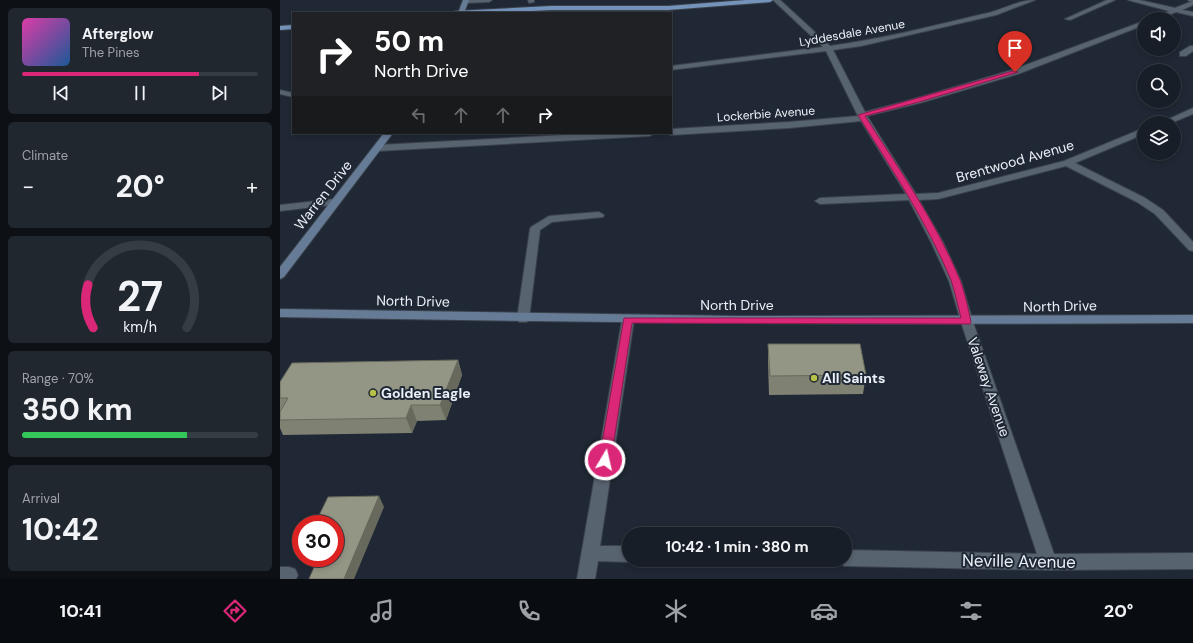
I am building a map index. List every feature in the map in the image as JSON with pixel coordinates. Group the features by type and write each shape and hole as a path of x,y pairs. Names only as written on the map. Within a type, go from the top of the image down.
{"main road":[{"path":"479,12 552,8 668,8 770,0"},
{"path":"280,28 292,27"}],"street":[{"path":"461,12 466,1 489,0"},
{"name":"Valeway Avenue","path":"776,0 800,20 829,49 863,117 913,198 956,281 967,322 1048,562"},
{"name":"Lyddesdale Avenue","path":"672,68 829,49 996,14 1032,0"},
{"path":"1068,19 1112,0"},
{"path":"1132,0 1193,14"},
{"path":"1170,12 1192,1"},
{"name":"Lockerbie Avenue","path":"672,132 789,125 863,117 1015,72 1137,26"},
{"path":"1183,54 1193,48"},
{"path":"280,92 292,95"},
{"path":"1181,116 1193,111"},
{"name":"Warren Drive","path":"280,276 334,202 388,134"},
{"path":"378,148 632,134"},
{"name":"Brentwood Avenue","path":"820,201 938,196 1067,163 1137,134"},
{"path":"1067,163 1147,204 1159,212 1193,248"},
{"path":"280,208 334,202"},
{"path":"523,319 535,229 548,219 599,215"},
{"name":"North Drive","path":"280,313 628,320 967,322 1193,319"},
{"path":"586,579 628,320"},
{"path":"590,553 622,554"},
{"name":"Neville Avenue","path":"852,558 1048,562 1193,561"}],"building":[{"path":"768,344 860,344 866,375 770,376"},
{"name":"Golden Eagle","path":"458,360 440,405 411,405 406,418 280,420 280,412 288,398 280,398 280,382 292,363"},
{"path":"379,496 344,579 309,579 314,567 344,567 344,515 319,515 328,497"}],"place":[{"name":"All Saints","path":"814,378"},
{"name":"Golden Eagle","path":"373,393"}],"route":[{"path":"605,460 628,320 967,322 956,281 937,242 913,198 862,115 917,101 1015,72"}]}
